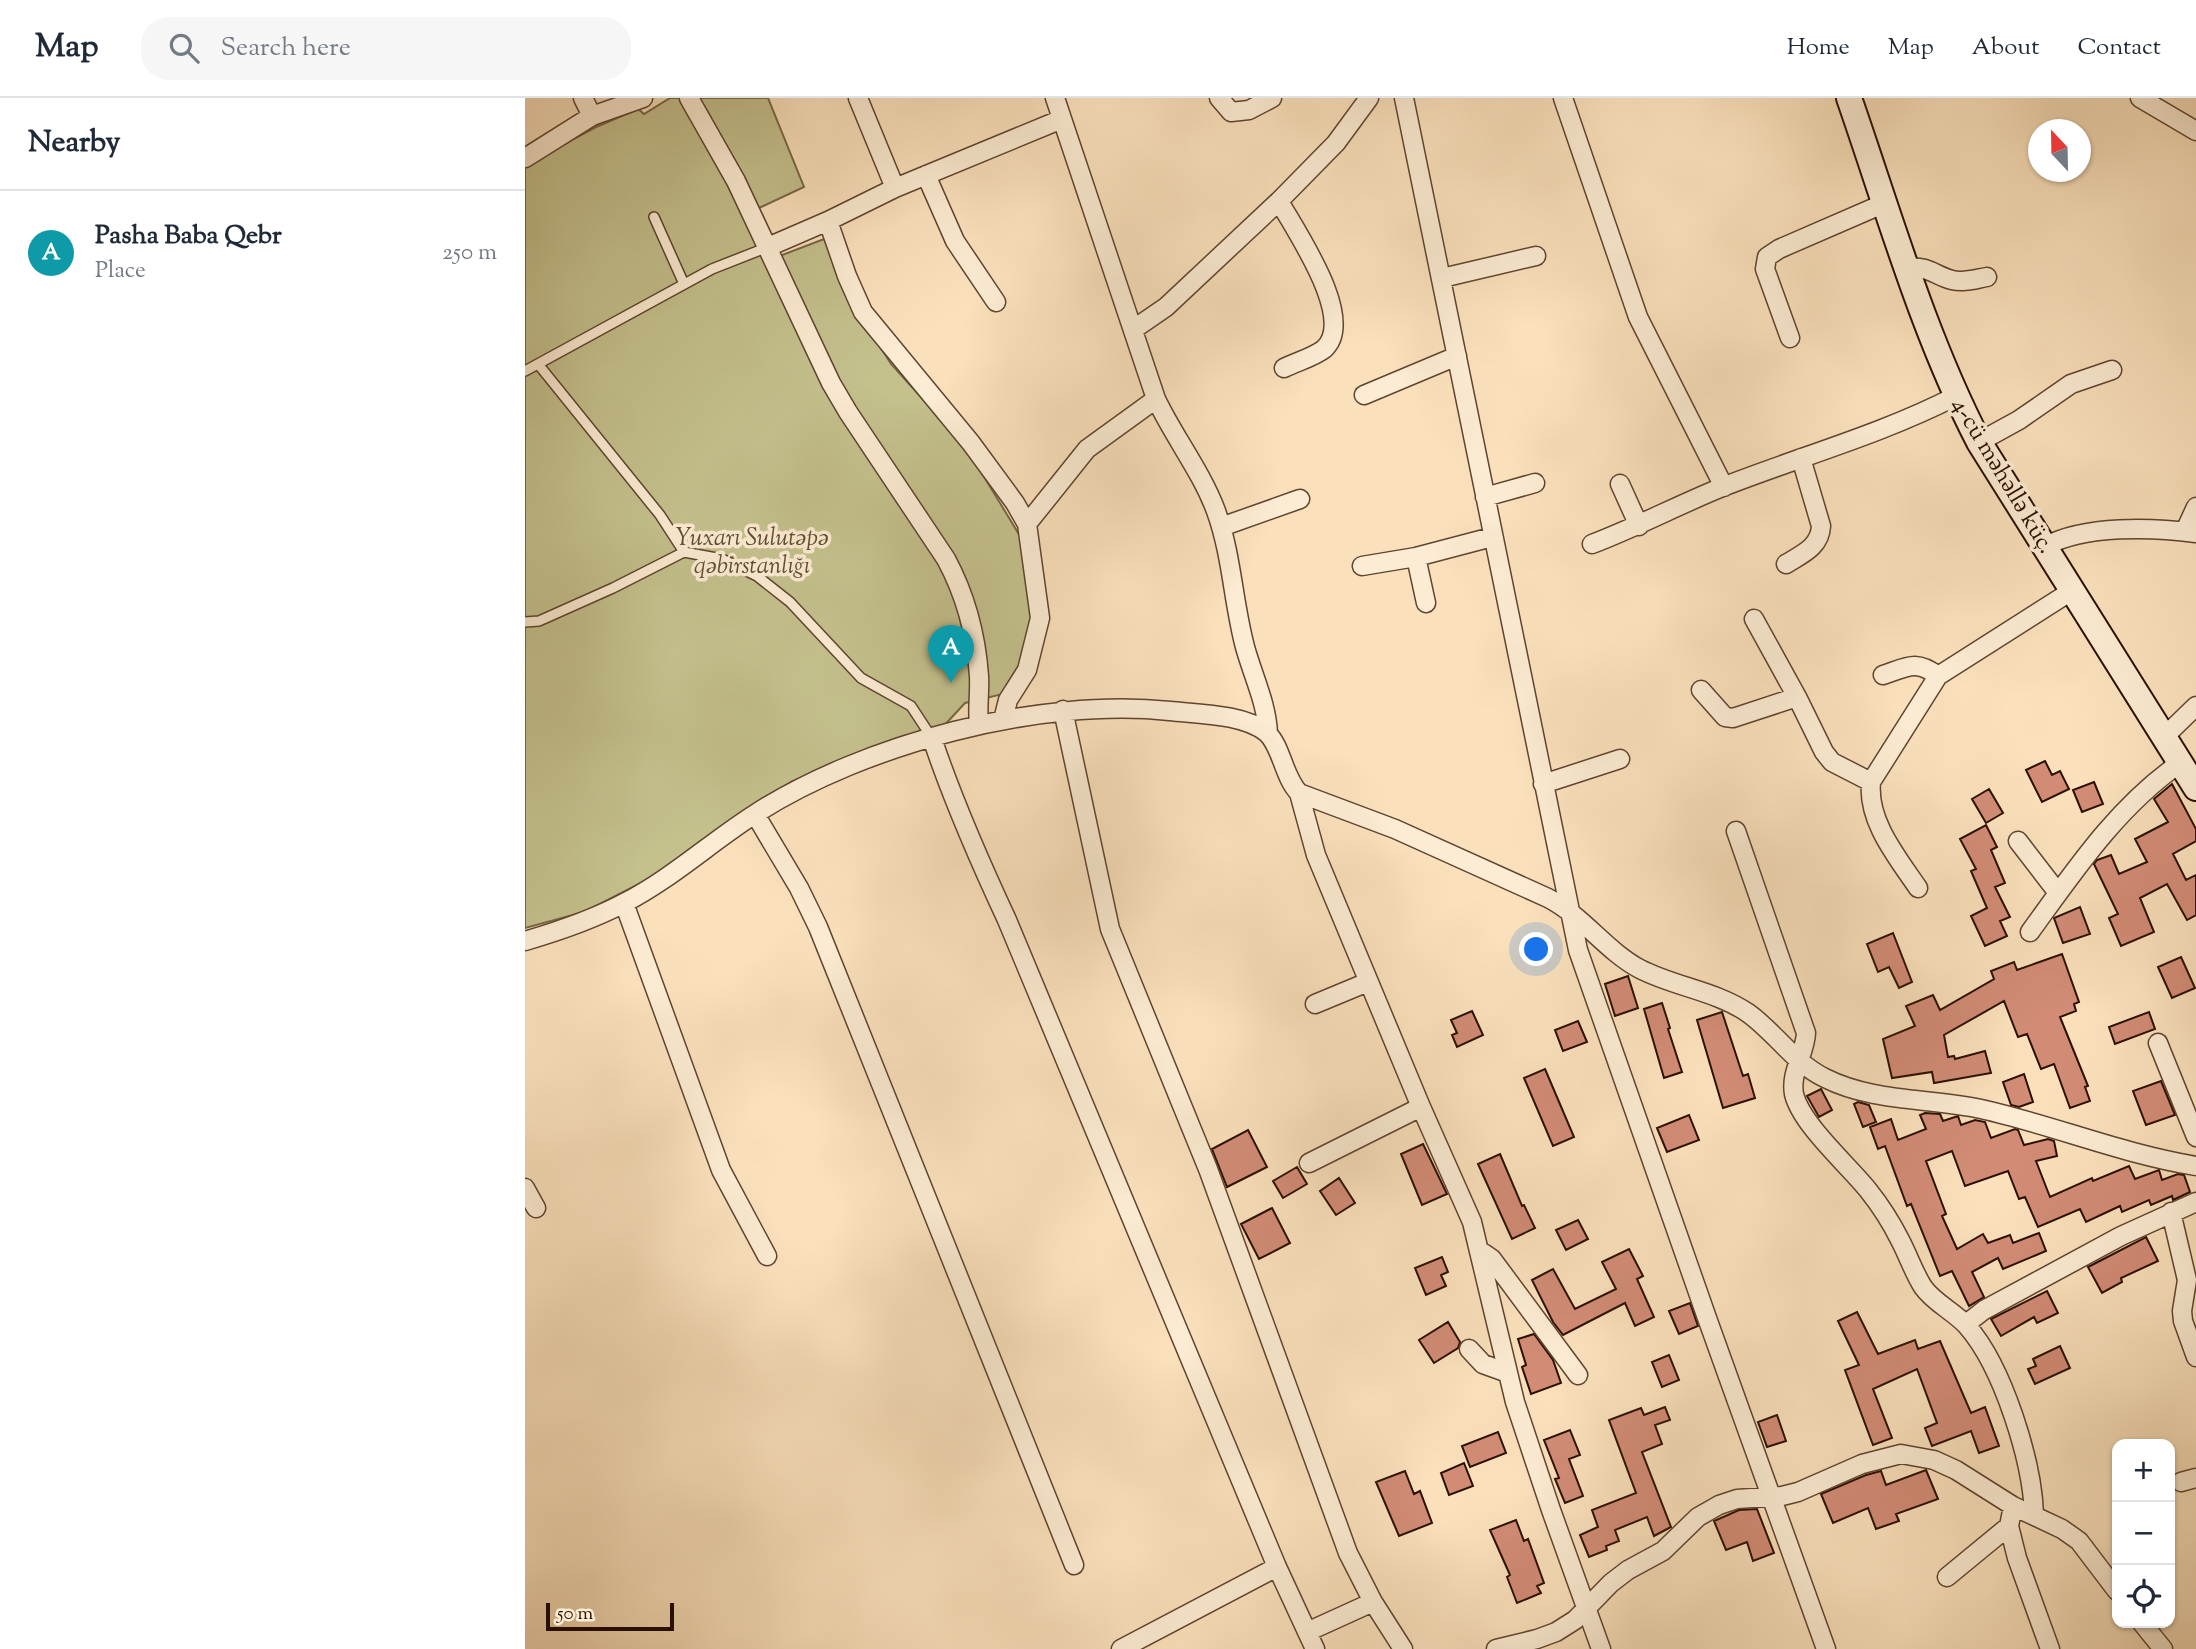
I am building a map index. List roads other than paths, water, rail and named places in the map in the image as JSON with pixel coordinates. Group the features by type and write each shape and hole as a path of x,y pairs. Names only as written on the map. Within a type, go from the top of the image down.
{"street":[{"path":"583,98 592,116"},
{"path":"525,158 592,116 643,98"},
{"path":"689,98 736,181 842,402 946,559 958,582 974,638 979,677 979,726"},
{"path":"858,98 895,188"},
{"path":"1055,98 1156,399 1203,482 1221,527 1230,565 1236,612 1265,709 1268,734 1288,779 1299,793 1316,855 1472,1222 1515,1402 1601,1649"},
{"path":"1219,98 1231,112 1249,110 1272,98"},
{"path":"1134,329 1166,307 1279,201 1336,143 1369,98"},
{"path":"1404,98 1543,784 1561,858 1569,910 1582,960 1826,1649"},
{"path":"1563,98 1638,317 1724,487"},
{"name":"4-cü məhəllə küç.","path":"1849,98 1956,396 1979,442 2196,788"},
{"path":"2140,98 2196,131"},
{"path":"768,247 895,188 1062,118"},
{"path":"926,175 955,241 996,302"},
{"path":"1279,201 1330,294 1334,317 1333,337 1323,349 1284,368"},
{"path":"1790,338 1765,269 1767,257 1779,249 1885,203"},
{"path":"828,221 863,312 971,443 1027,524 1040,618 1027,670 1008,700 1003,720"},
{"path":"1442,278 1536,256"},
{"path":"1908,268 1932,270 1948,279 1963,282 1987,277"},
{"path":"1364,395 1457,356"},
{"path":"1979,442 2019,420 2071,384 2112,370"},
{"path":"1592,544 1639,526 1724,487 1917,416 1956,396"},
{"path":"1027,524 1087,449 1156,399"},
{"path":"1786,564 1815,545 1820,536 1821,526 1801,458"},
{"path":"1485,497 1535,482"},
{"path":"1620,484 1639,526"},
{"path":"1221,527 1300,499"},
{"path":"2046,546 2071,535 2108,530 2190,532 2196,507"},
{"path":"1361,566 1416,557 1492,537"},
{"path":"1416,557 1426,603"},
{"path":"1918,888 1897,857 1873,812 1869,797 1871,782 1938,676 2073,590"},
{"path":"1754,619 1832,762 1871,782"},
{"path":"1883,675 1915,664 1926,667 1938,676"},
{"path":"1701,690 1725,717 1733,718 1797,697"},
{"path":"2164,737 2196,706"},
{"path":"525,941 585,921 624,903 755,814 811,782 875,756 932,738 1003,720 1063,710 1124,708 1241,720 1268,734"},
{"path":"1063,710 1110,929 1208,1169 1348,1553 1373,1602 1403,1649"},
{"path":"932,738 953,801 973,849 1007,920 1277,1567 1314,1649"},
{"path":"1543,784 1620,759"},
{"path":"2030,932 2107,828 2146,788 2180,763"},
{"path":"1299,793 1395,828 1522,885 1569,910 1638,968 1746,1011 1798,1061 1826,1079 1848,1087 1982,1109 2107,1147 2196,1166"},
{"path":"755,814 799,888 818,927 1074,1565"},
{"path":"1736,831 1803,1018 1806,1042 1794,1077 1794,1091 1803,1115 1870,1192 1926,1291 1966,1324 1987,1358 2006,1396 2015,1422 2032,1481 2034,1514"},
{"path":"2018,841 2058,893"},
{"path":"624,903 721,1170 767,1256"},
{"path":"1315,1004 1368,982"},
{"path":"2158,1043 2196,1137"},
{"path":"1309,1163 1421,1107"},
{"path":"525,1188 536,1208"},
{"path":"1966,1324 1996,1304 2120,1236 2196,1202"},
{"path":"2171,1212 2187,1280 2183,1321 2196,1357"},
{"path":"1479,1250 1492,1259 1578,1376"},
{"path":"1469,1349 1483,1364 1508,1373"},
{"path":"1503,1648 1556,1632 1575,1620 1611,1583 1628,1570 1663,1551 1698,1517 1719,1505 1737,1499 1798,1492 1862,1464 1901,1454 1934,1460 1956,1470 2013,1506 2062,1529 2079,1541 2112,1584"},
{"path":"2013,1506 2009,1526 2017,1558 2050,1649"},
{"path":"1947,1577 2009,1526"},
{"path":"1121,1649 1277,1567"},
{"path":"1307,1632 1373,1602"},
{"path":"2146,1628 2162,1649"}],"lane":[{"path":"654,217 684,284"},
{"path":"525,371 684,284 768,247"},
{"path":"538,364 660,515 684,552"},
{"path":"525,622 539,621 564,610 684,552 722,559 757,576 790,602 861,678 911,706 932,738"}],"place":[{"name":"Pasha Baba Qebr","path":"951,683"}],"park label":[{"name":"Yuxarı Sulutəpə qəbirstanlığı","path":"752,551"}]}
